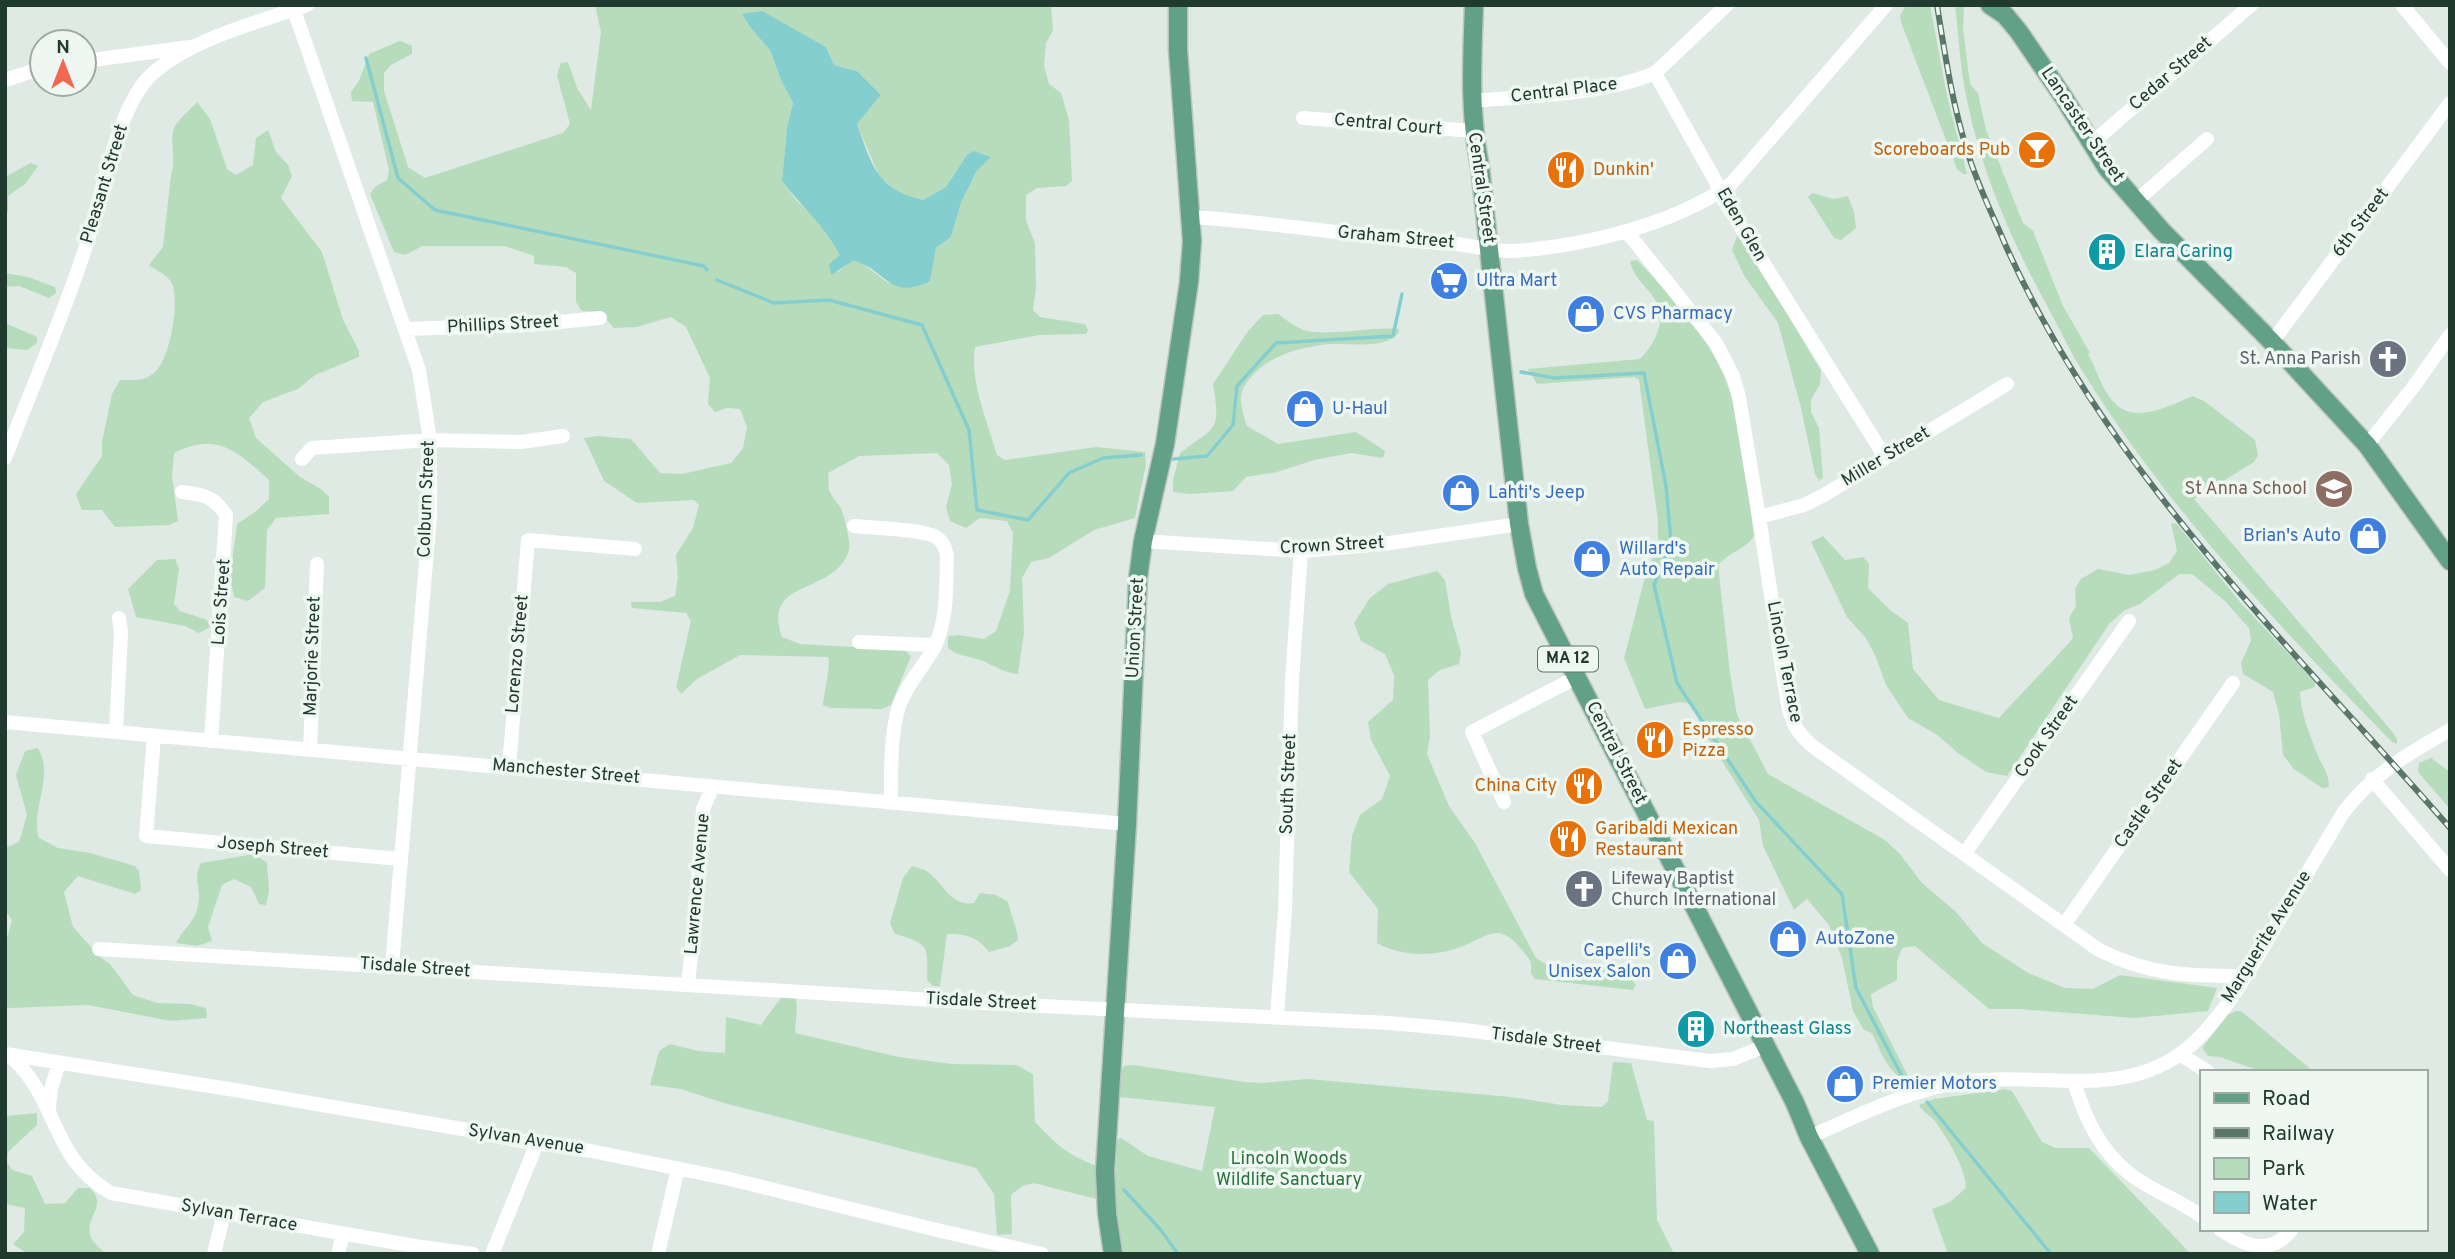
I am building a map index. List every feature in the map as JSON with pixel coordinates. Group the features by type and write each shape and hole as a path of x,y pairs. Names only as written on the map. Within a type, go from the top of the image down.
{"main road":[{"name":"Union Street","path":"1113,1254 1105,1171 1127,824 1136,614 1143,541 1164,444 1187,309 1192,241 1178,50 1178,5"},
{"name":"Central Street","path":"1474,5 1471,101 1473,131 1480,167 1519,524 1534,594 1870,1254"},
{"name":"Lancaster Street","path":"1990,5 2005,15 2019,32 2108,168 2193,262 2272,342 2367,445 2450,561"}],"street":[{"path":"1655,73 1727,5"},
{"name":"Graham Street","path":"1190,217 1514,251 1627,232 1719,192 1731,184 1886,5"},
{"name":"Cedar Street","path":"2092,143 2250,5"},
{"path":"2402,5 2450,63"},
{"name":"Pleasant Street","path":"5,458 84,254 121,124 146,80 162,66 194,46 300,8"},
{"name":"Colburn Street","path":"300,8 419,370 430,440 430,515 392,966"},
{"path":"98,59 194,46"},
{"path":"5,79 28,72"},
{"name":"Central Place","path":"1471,101 1589,89 1637,81 1655,73"},
{"name":"Eden Glen","path":"1655,73 1719,192 1885,457"},
{"name":"6th Street","path":"2272,342 2447,112"},
{"name":"Central Court","path":"1303,118 1473,131"},
{"path":"2136,201 2207,139"},
{"name":"Lincoln Terrace","path":"1627,232 1716,344 1733,376 1739,397 1787,700 1794,728 1815,748 2099,950 2144,968 2189,977 2246,976"},
{"name":"Phillips Street","path":"405,329 528,325 600,318"},
{"path":"2367,445 2450,335"},
{"name":"Miller Street","path":"1759,517 1804,505 2007,384"},
{"path":"302,459 312,448 430,440 521,442 563,436"},
{"name":"Lois Street","path":"182,492 208,496 219,503 226,514 211,741"},
{"name":"Crown Street","path":"1143,541 1301,551 1383,544 1519,524"},
{"path":"854,526 924,533 936,537 945,546 947,555 942,628 935,645 908,684 899,707 894,732 891,803"},
{"name":"Lorenzo Street","path":"509,767 528,540 635,549"},
{"name":"South Street","path":"1276,1016 1285,909 1292,680 1301,551"},
{"name":"Marjorie Street","path":"310,749 317,564"},
{"path":"116,732 121,632 119,618"},
{"name":"Cook Street","path":"1965,853 2129,621"},
{"path":"859,642 935,645"},
{"path":"1504,802 1472,732 1577,677"},
{"name":"Castle Street","path":"2064,925 2233,683"},
{"name":"Manchester Street","path":"5,722 1127,824"},
{"name":"Marguerite Avenue","path":"1809,1137 1905,1096 1945,1085 2011,1078 2105,1082 2153,1069 2180,1054 2241,986 2343,813 2372,779 2409,752 2450,730"},
{"name":"Joseph Street","path":"154,736 146,836 400,859"},
{"path":"2372,779 2450,870"},
{"name":"Lawrence Avenue","path":"688,984 703,809 713,786"},
{"name":"Tisdale Street","path":"99,949 981,1003 1276,1016 1453,1029 1710,1061 1733,1059 1765,1046"},
{"path":"2180,1054 2205,1070"},
{"name":"Sylvan Avenue","path":"7,1055 591,1151 678,1168 1042,1254"},
{"name":"Sylvan Terrace","path":"7,1055 29,1073 49,1109 57,1135 73,1162 105,1190 116,1195 473,1254"},
{"path":"49,1109 59,1063"},
{"path":"2074,1082 2081,1106 2096,1137 2110,1155 2130,1174 2200,1215"},
{"path":"492,1254 537,1143"},
{"path":"658,1254 678,1168"},
{"path":"214,1254 224,1213"},
{"path":"2223,1231 2258,1248 2283,1240 2290,1231"},
{"path":"338,1254 343,1234"}],"green space":[{"path":"595,5 1051,5 1053,30 1046,43 1044,66 1049,84 1061,93 1069,120 1072,181 1066,186 1037,188 1026,195 1026,221 1035,243 1036,288 1033,310 1040,317 1085,324 1088,330 1086,334 1039,335 975,347 977,387 997,455 1005,460 1096,447 1145,452 1146,464 1135,518 1094,530 1049,558 1031,562 1022,578 1024,632 1018,674 948,648 948,636 984,639 996,631 1010,591 1013,533 1007,521 980,518 966,528 950,521 946,507 952,484 949,465 937,453 859,456 828,473 829,490 844,517 849,550 841,565 829,575 790,595 782,605 778,618 782,637 800,644 905,650 911,656 891,705 881,709 831,708 823,705 828,657 740,655 697,679 681,694 676,687 691,621 686,613 632,608 631,602 660,602 675,596 678,577 676,555 693,528 699,505 694,500 637,503 604,481 584,438 598,436 631,439 660,473 682,474 731,463 743,448 747,427 740,409 727,408 715,412 708,404 710,378 686,327 671,317 637,327 614,328 600,312 582,311 576,302 576,273 566,267 534,264 534,256 505,246 422,246 405,255 394,252 370,194 376,186 387,180 389,170 373,102 352,101 351,92 359,81 369,54 400,41 412,46 412,54 391,65 384,73 384,91 408,167 425,178 563,133 570,124 557,75 561,63 568,62 577,88 591,110 601,32","holes":["826,47 834,65 857,71 881,95 857,124 880,178 901,194 923,200 946,187 966,156 991,157 976,172 961,203 951,237 936,248 929,281 888,283 862,263 852,261 838,272 829,264 841,255 833,241 782,181 787,127 793,103 770,50"]},
{"path":"1906,5 1930,5 1947,96 1967,174 1957,169 1901,22 1900,16"},
{"path":"1955,5 1964,5 1963,29 1970,84 1978,93 1986,130 2023,223 2033,231 2063,306 2090,353 2088,354 2107,394 2120,407 2129,412 2140,413 2162,409 2193,396 2204,401 2255,440 2258,455 2254,462 2194,499 2390,729 2397,739 2397,744 2392,742 2267,611 2188,519 2116,423 2078,364 2020,254 1980,153 1961,65"},
{"path":"197,102 210,119 227,169 236,175 253,165 256,138 268,130 276,152 288,165 292,176 281,198 322,252 343,320 359,351 359,357 315,375 298,389 263,402 249,418 256,438 300,477 329,497 329,514 276,518 267,530 265,588 248,601 234,597 230,577 237,524 269,499 269,480 236,453 215,444 202,444 174,453 172,475 178,521 169,525 115,527 102,510 82,510 76,494 102,456 102,442 112,394 120,380 140,380 152,375 166,354 174,314 174,290 167,277 149,265 163,247 173,163 174,128"},
{"path":"31,163 38,166 25,184 8,196 8,212 5,215 5,177"},
{"path":"1812,193 1834,199 1848,196 1856,228 1841,240 1834,238 1808,197"},
{"path":"1737,236 1746,244 1821,371 1820,384 1811,400 1811,412 1819,428 1823,478 1819,481 1815,474 1801,408 1778,323 1745,277 1732,250"},
{"path":"1637,260 1678,305 1703,338 1723,373 1735,409 1743,445 1754,536 1719,564 1719,574 1737,715 1768,774 1885,840 1900,854 1922,883 1956,912 1982,943 2028,973 2065,988 2093,989 2120,975 2217,988 2208,1011 2134,1018 1989,1009 1915,946 1902,948 1897,961 1897,980 1871,994 1873,1007 1908,1076 1907,1082 1889,1067 1872,1033 1864,1030 1853,1011 1842,958 1829,925 1807,899 1794,910 1763,846 1759,820 1709,740 1691,704 1679,702 1645,709 1624,658 1644,581 1658,542 1658,521 1639,380 1634,377 1537,384 1528,369 1640,359 1654,341 1660,310 1632,268 1630,261"},
{"path":"5,273 28,277 55,287 56,293 49,298 19,286 5,287"},
{"path":"1278,314 1301,329 1310,331 1399,329 1399,332 1384,342 1321,345 1294,351 1270,361 1250,379 1242,391 1242,410 1247,426 1278,444 1356,432 1385,451 1383,458 1351,453 1246,477 1233,491 1190,494 1173,492 1173,480 1180,453 1208,432 1216,420 1213,384 1248,331 1263,315"},
{"path":"5,323 37,337 37,343 27,350 5,348"},
{"path":"2171,523 2177,524 2240,602 2315,682 2315,687 2300,692 2302,709 2327,774 2329,787 2322,788 2294,769 2283,755 2279,714 2273,692 2243,674 2241,663 2251,641 2249,628 2225,601 2192,574 2179,574 2110,623 2007,776 1986,772 1936,734 1908,718 1886,685 1865,637 1847,617 1811,542 1823,536 1845,560 1863,557 1869,564 1868,588 1908,623 1913,669 1939,700 1999,718 2073,638 2069,618 2076,606 2075,589 2081,579 2098,569 2129,575 2155,570 2169,563 2177,551"},
{"path":"175,559 179,569 174,604 180,611 207,620 210,627 199,633 185,626 136,617 128,589 157,560"},
{"path":"1437,571 1445,580 1461,653 1459,664 1440,670 1428,680 1430,736 1427,754 1449,806 1475,843 1536,958 1555,970 1577,973 1619,965 1636,985 1633,990 1535,979 1531,973 1531,962 1525,953 1513,941 1499,933 1487,935 1457,948 1422,954 1399,951 1377,943 1378,909 1349,872 1352,836 1360,815 1382,799 1390,776 1371,740 1368,722 1393,700 1394,675 1385,654 1361,641 1354,623 1370,598 1388,584"},
{"path":"38,748 44,770 37,816 39,838 58,848 90,853 135,866 139,871 141,890 135,894 78,876 64,892 73,927 99,956 110,964 133,995 157,1003 190,1004 206,1008 207,1018 171,1021 88,1005 5,1006 5,945 12,920 5,910 5,848 19,842 27,815 16,775 25,751"},
{"path":"2431,758 2450,772 2450,809 2418,772 2419,763"},
{"path":"255,854 267,863 269,891 266,905 259,904 251,887 234,879 222,885 208,927 212,941 197,946 176,943 196,912 199,900 197,874 201,863"},
{"path":"912,866 928,872 959,902 974,903 980,893 996,895 1008,902 1018,940 1010,946 989,952 971,937 947,934 940,986 933,986 927,980 924,948 914,940 895,934 890,923 903,878"},
{"name":"Lincoln Woods Wildlife Sanctuary","path":"795,997 795,1033 899,1057 952,1064 1016,1065 1033,1074 1035,1122 1071,1154 1116,1172 1117,1140 1121,1138 1148,1156 1202,1171 1215,1107 1120,1097 1121,1071 1124,1066 1133,1065 1245,1082 1307,1079 1602,1107 1608,1101 1613,1062 1631,1063 1647,1120 1654,1121 1657,1220 1674,1254 1123,1254 1116,1204 1034,1183 1022,1186 1011,1195 1012,1234 997,1235 994,1194 976,1168 724,1103 681,1089 650,1085 659,1051 670,1044 698,1051 725,1053 726,1017 761,1025 781,998"},
{"path":"2241,1011 2312,1070 2257,1070 2220,1057 2208,1056 2202,1048 2227,1015"},
{"path":"2005,1089 2012,1091 2042,1142 2055,1148 2089,1148 2191,1254 1948,1254 1932,1209 1950,1202 1966,1188 1965,1180 1945,1136 1919,1105 1934,1099"},
{"path":"37,1113 37,1125 8,1152 7,1162 12,1170 32,1176 45,1204 65,1203 78,1188 90,1188 95,1195 97,1207 89,1230 95,1244 106,1254 28,1254 13,1244 24,1232 25,1208 5,1204 5,1116"}],"water":[{"path":"762,11 826,47 834,65 857,71 881,95 857,124 872,163 885,182 895,189 923,200 946,187 966,156 973,151 991,157 976,172 961,203 951,237 936,248 930,281 905,288 888,281 864,264 853,261 831,275 829,264 840,255 820,225 782,181 787,127 793,103 770,50 742,14"}],"waterway":[{"path":"366,58 398,178 435,210 704,266 707,270"},
{"path":"717,280 774,303 829,300 922,325 969,430 977,510 1028,520 1069,473 1103,458 1141,455"},
{"path":"1173,459 1207,456 1233,425 1237,386 1276,343 1393,336 1402,294"},
{"path":"1521,372 1555,378 1644,373 1666,486 1671,541 1654,585 1677,683 1756,802 1842,894 1856,988 1907,1082"},
{"path":"1927,1102 2051,1254"},
{"path":"1124,1190 1160,1229 1178,1254"}],"railway":[{"path":"1937,5 1957,114 1980,186 2005,244 2047,327 2094,405 2148,480 2205,552 2450,828"}],"place":[{"name":"Scoreboards Pub","path":"2037,150"},
{"name":"Dunkin'","path":"1566,170"},
{"name":"Elara Caring","path":"2107,252"},
{"name":"Ultra Mart","path":"1449,281"},
{"name":"CVS Pharmacy","path":"1586,314"},
{"name":"St. Anna Parish","path":"2388,359"},
{"name":"U-Haul","path":"1305,409"},
{"name":"St Anna School","path":"2334,489"},
{"name":"Lahti's Jeep","path":"1461,493"},
{"name":"Brian's Auto","path":"2368,536"},
{"name":"Willard's Auto Repair","path":"1592,559"},
{"name":"Espresso Pizza","path":"1655,740"},
{"name":"China City","path":"1584,786"},
{"name":"Garibaldi Mexican Restaurant","path":"1568,839"},
{"name":"Lifeway Baptist Church International","path":"1584,889"},
{"name":"AutoZone","path":"1788,939"},
{"name":"Capelli's Unisex Salon","path":"1678,961"},
{"name":"Northeast Glass","path":"1696,1029"},
{"name":"Premier Motors","path":"1845,1084"}]}
